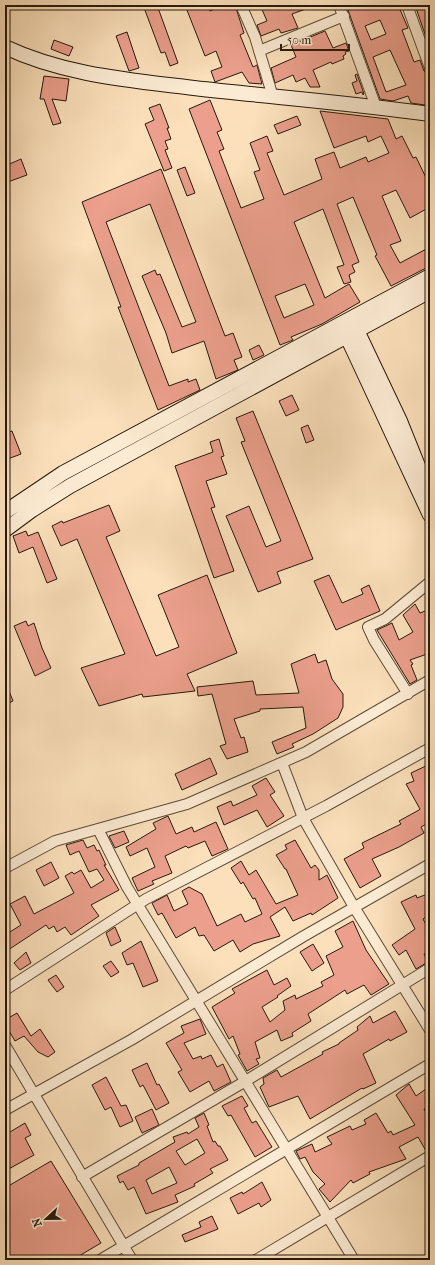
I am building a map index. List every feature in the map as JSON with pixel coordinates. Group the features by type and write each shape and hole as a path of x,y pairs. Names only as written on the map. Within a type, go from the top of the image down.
{"main road":[{"path":"5,47 44,62 87,73 273,98 376,106 430,114"},
{"path":"5,530 32,510 70,486 349,327 430,276"},
{"path":"5,512 63,473 349,327 430,291"},
{"path":"349,327 400,421 430,495"},
{"path":"349,327 430,515"}],"street":[{"path":"241,5 260,51 273,98"},
{"path":"339,5 376,106"},
{"path":"407,5 430,68"},
{"path":"260,51 344,16"},
{"path":"408,694 374,640 368,627 385,619 430,582"},
{"path":"5,868 55,841 188,804 282,763 306,752 430,680"},
{"path":"5,990 138,904 303,818 430,748"},
{"path":"282,763 303,818 354,907 430,1030"},
{"path":"98,829 127,887 244,1082 354,1260"},
{"path":"5,1110 131,1040 354,907 430,864"},
{"path":"82,1177 244,1082 430,968"},
{"path":"5,1045 32,1094 132,1260"},
{"path":"100,1260 430,1064"},
{"path":"256,1260 430,1156"}],"building":[{"path":"143,5 157,5 178,63 170,66 165,52 161,53"},
{"path":"185,5 208,5 210,11 224,5 235,5 244,33 240,35 253,67 257,65 262,84 249,83 242,72 215,82 211,71 222,67 216,51 205,56"},
{"path":"260,5 314,6 292,14 298,28 281,33 279,29 261,36 257,25 267,21"},
{"path":"359,5 368,5 369,10 382,5 398,5 408,28 402,30 414,62 420,60 424,71 430,74 430,102 425,105 411,103 408,96 393,101 380,99 348,10","holes":["380,20 386,34 371,40 365,26","390,50 406,85 386,92 373,57"]},
{"path":"415,5 424,5 430,18 430,49"},
{"path":"325,31 333,48 346,43 349,51 345,52 346,54 343,56 344,59 332,64 331,62 313,70 320,87 310,87 305,78 296,82 293,75 275,83 271,68 296,57 291,45"},
{"path":"127,32 139,68 129,71 116,36"},
{"path":"54,40 73,47 69,56 51,49"},
{"path":"357,74 364,94 363,95 362,92 356,94 352,83 357,81 355,75"},
{"path":"44,76 69,79 66,101 52,99 61,123 53,125 44,99 40,99"},
{"path":"210,100 222,130 217,132 224,149 219,151 241,208 264,199 254,172 260,170 250,143 267,136 273,151 267,153 284,195 322,179 315,159 334,152 340,168 366,157 368,162 389,153 381,136 368,142 366,136 334,148 320,111 388,119 396,139 402,136 413,158 416,157 430,186 430,207 410,218 396,190 382,196 401,241 390,245 400,263 430,247 430,266 391,286 375,256 377,255 353,197 337,204 359,262 352,265 355,272 349,275 351,282 344,284 337,267 344,265 323,209 294,222 325,298 349,284 360,302 322,324 291,337 293,340 280,345 189,109","holes":["305,284 314,305 284,318 275,296"]},
{"path":"160,104 169,128 167,128 171,139 165,141 168,149 165,150 172,168 164,171 145,124 154,120 149,108"},
{"path":"297,116 301,125 278,134 274,125"},
{"path":"21,159 27,175 5,183 5,166"},
{"path":"185,167 195,193 187,196 177,170"},
{"path":"161,169 225,336 233,333 242,357 234,360 238,370 216,379 204,341 172,353 166,333 142,276 155,270 157,275 160,274 182,327 196,322 150,204 106,222 169,386 188,379 188,382 196,379 200,390 158,410 118,307 121,307 82,202"},
{"path":"259,345 264,355 253,360 249,350"},
{"path":"292,395 299,410 286,416 279,401"},
{"path":"253,411 313,559 277,572 281,583 258,592 226,516 249,506 266,547 281,541 241,442 245,441 236,418"},
{"path":"308,425 314,440 306,443 301,428"},
{"path":"12,431 21,454 5,460 5,433"},
{"path":"219,439 224,456 221,457 227,474 206,481 215,507 211,508 234,571 214,578 175,466 213,452 210,442"},
{"path":"109,505 120,531 106,537 156,656 179,647 158,595 207,575 237,653 187,674 195,691 143,697 142,694 99,706 81,668 125,654 77,539 61,546 52,526 62,521 63,523"},
{"path":"26,531 28,536 38,532 57,579 47,583 33,547 19,553 13,536"},
{"path":"329,575 342,603 363,594 361,589 369,585 380,611 336,630 314,581"},
{"path":"415,604 420,613 430,609 430,653 410,660 413,664 411,665 417,680 410,684 377,630 392,623 399,640 413,632 403,615"},
{"path":"26,621 28,626 34,623 42,648 51,668 35,676 14,626"},
{"path":"315,654 318,663 326,660 332,679 343,694 343,707 338,718 313,734 292,744 294,747 277,754 272,742 306,728 303,707 260,709 260,711 234,719 241,738 244,737 248,752 227,759 220,746 226,744 212,694 198,696 197,687 253,681 256,695 299,693 291,664"},
{"path":"5,681 13,701 5,705"},
{"path":"210,758 217,774 182,790 175,774"},
{"path":"430,764 430,822 421,827 424,833 399,847 372,859 381,876 360,888 344,859 364,848 362,843 401,824 399,821 420,809 406,784 414,781 411,773"},
{"path":"266,778 275,792 270,795 284,816 267,827 257,810 224,825 217,807 231,801 233,806 257,795 252,786"},
{"path":"168,816 176,834 192,827 194,832 216,822 228,849 212,856 205,841 188,848 186,846 165,856 172,873 152,881 154,884 138,891 132,878 155,867 147,848 130,856 126,847 156,829 153,823"},
{"path":"124,831 129,842 115,848 109,836"},
{"path":"83,840 87,848 94,845 97,851 99,850 106,865 104,865 119,890 91,905 99,916 71,935 65,927 57,932 54,926 49,929 46,925 5,952 5,935 21,925 10,904 25,896 34,914 74,893 65,876 72,872 74,874 81,870 91,888 104,880 97,869 89,872 79,851 70,855 66,845"},
{"path":"295,840 311,868 315,865 319,870 319,880 327,875 338,898 312,915 311,913 293,921 285,907 270,917 280,936 253,944 240,952 233,940 214,951 204,935 199,936 195,927 176,938 162,913 158,915 152,903 167,895 174,911 188,904 182,891 189,887 202,894 217,926 241,914 245,922 262,914 255,898 253,899 243,882 241,884 231,868 241,861 249,875 256,870 276,904 298,895 286,869 276,855 287,849 285,845"},
{"path":"51,862 59,878 44,886 36,870"},
{"path":"430,893 430,911 425,913 427,916 423,919 430,932 430,951 424,954 428,962 416,969 406,950 399,955 392,945 415,929 401,902 416,895 417,898"},
{"path":"353,921 366,950 389,984 371,995 364,985 347,994 345,990 308,1014 311,1021 292,1033 293,1036 281,1041 277,1030 255,1042 260,1058 256,1059 259,1064 247,1071 238,1055 240,1054 233,1036 229,1039 212,1007 235,993 232,989 267,970 274,985 287,978 291,986 277,996 278,997 262,1007 270,1022 285,1010 283,1001 295,995 296,999 323,986 321,982 334,975 326,956 343,947 335,931"},
{"path":"115,927 121,941 111,946 106,933"},
{"path":"141,941 158,981 143,987 133,963 127,965 122,953"},
{"path":"313,944 324,963 312,971 300,952"},
{"path":"26,952 31,963 20,970 14,963"},
{"path":"111,961 119,972 111,977 103,966"},
{"path":"56,975 64,987 57,992 48,980"},
{"path":"395,1011 407,1032 390,1041 389,1039 363,1054 376,1083 363,1089 362,1088 310,1119 298,1096 269,1107 260,1087 264,1084 263,1078 277,1070 281,1077 323,1054 322,1052 339,1044 358,1030 357,1027 370,1016 373,1023"},
{"path":"17,1013 31,1036 40,1029 55,1052 48,1057 38,1052 24,1036 15,1041 5,1024 5,1020"},
{"path":"200,1019 206,1034 184,1043 193,1059 201,1056 202,1059 211,1055 217,1067 223,1064 231,1082 214,1091 209,1081 190,1092 178,1072 182,1070 166,1043 184,1033 181,1026"},
{"path":"147,1063 157,1085 159,1084 169,1103 156,1110 143,1085 140,1087 132,1070"},
{"path":"106,1077 121,1106 126,1105 133,1121 120,1127 111,1107 105,1110 92,1085"},
{"path":"409,1084 416,1096 430,1086 430,1105 424,1109 430,1120 430,1150 426,1151 418,1137 399,1147 406,1159 369,1172 370,1174 353,1183 351,1180 330,1202 319,1189 325,1184 313,1172 305,1157 300,1159 296,1151 312,1144 315,1152 332,1144 327,1137 350,1126 352,1130 366,1124 364,1120 376,1113 388,1133 391,1131 393,1135 415,1125 396,1095"},
{"path":"242,1096 248,1106 244,1108 252,1123 256,1121 272,1147 255,1157 231,1115 228,1116 222,1106"},
{"path":"152,1109 159,1125 142,1133 135,1117"},
{"path":"204,1113 209,1125 207,1126 213,1142 215,1141 218,1146 220,1146 228,1160 210,1169 213,1173 194,1184 195,1186 175,1195 178,1202 146,1214 134,1187 128,1190 123,1181 120,1183 117,1176 139,1165 139,1163 175,1142 173,1137 187,1132 188,1134 199,1127 195,1118","holes":["197,1139 205,1153 185,1165 176,1151","169,1167 177,1183 152,1194 146,1180"]},
{"path":"25,1123 31,1135 25,1138 34,1155 5,1171 5,1135"},
{"path":"51,1161 101,1243 72,1260 5,1260 5,1188"},
{"path":"262,1182 271,1200 261,1207 259,1203 238,1214 230,1198 242,1192 243,1194"},
{"path":"212,1216 218,1229 185,1242 182,1235 201,1227 199,1222"}]}
